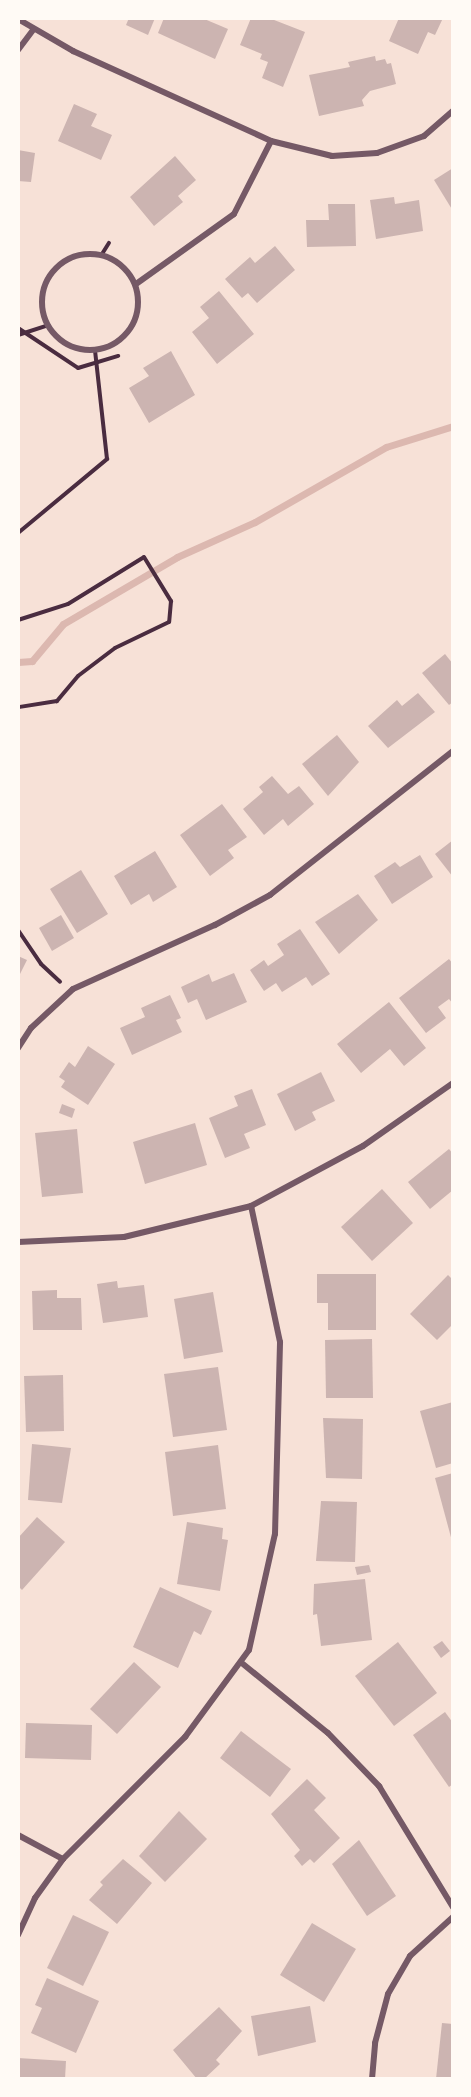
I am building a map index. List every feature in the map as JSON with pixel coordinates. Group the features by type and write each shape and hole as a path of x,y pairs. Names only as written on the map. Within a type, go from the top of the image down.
{"street":[{"path":"18,19 33,30 271,141 332,156 377,153 424,136 453,111"},
{"path":"18,50 33,30"},
{"path":"136,285 234,214 271,141"},
{"path":"102,255 123,266 136,285 139,308 132,327 113,345 95,350 68,345 48,325 42,308 44,285 58,266 76,256 102,255"},
{"path":"18,1048 31,1028 73,989 215,925 270,895 453,751"},
{"path":"18,1242 124,1237 251,1206 363,1146 453,1083"},
{"path":"18,1935 35,1899 63,1859 185,1737 243,1664 262,1604 275,1534 280,1342 251,1206"},
{"path":"243,1664 328,1733 379,1786 453,1907"},
{"path":"18,1835 63,1859"},
{"path":"372,2079 375,2043 388,1994 410,1956 453,1917"}],"path":[{"path":"102,255 109,243"},
{"path":"18,335 48,325"},
{"path":"18,328 78,368 118,356"},
{"path":"18,533 107,459 95,350"},
{"path":"18,620 68,604 144,557 171,601 169,622 115,648 78,676 57,701 18,707"},
{"path":"18,930 41,964 60,982"}],"building":[{"path":"129,18 155,18 148,35 126,25"},
{"path":"164,18 202,18 228,29 215,59 158,33"},
{"path":"251,18 269,18 305,32 283,87 262,78 268,62 260,59 262,54 240,45"},
{"path":"399,18 443,18 435,35 428,32 418,54 389,41"},
{"path":"375,56 376,61 385,59 387,64 391,63 396,84 370,91 362,100 364,106 319,116 309,75 350,67 348,62"},
{"path":"74,104 97,114 91,126 112,135 101,160 58,141"},
{"path":"18,150 35,153 31,182 18,181"},
{"path":"175,156 196,180 178,196 183,202 154,226 130,197"},
{"path":"453,168 453,211 434,180"},
{"path":"394,197 395,204 419,200 423,231 376,239 370,200"},
{"path":"328,204 355,204 356,246 307,247 306,220 329,220"},
{"path":"275,246 295,270 257,303 248,293 242,298 225,279 250,257 255,263"},
{"path":"219,291 254,334 217,364 192,332 209,318 200,307"},
{"path":"171,351 195,395 149,423 129,388 149,376 143,368"},
{"path":"445,654 453,664 453,702 449,705 422,673"},
{"path":"418,693 435,712 388,748 368,726 397,700 402,706"},
{"path":"337,735 359,762 328,796 302,764"},
{"path":"272,776 288,794 299,786 314,804 288,826 283,819 264,835 243,809 263,792 259,787"},
{"path":"222,804 247,837 228,850 234,858 210,876 180,835"},
{"path":"453,840 453,877 435,854"},
{"path":"155,851 177,887 153,902 149,894 131,905 114,876"},
{"path":"420,855 433,877 392,904 374,876 395,862 400,867"},
{"path":"81,870 108,914 77,933 50,889"},
{"path":"358,894 378,920 339,954 315,922"},
{"path":"61,915 74,938 52,951 39,928"},
{"path":"300,929 330,974 312,986 306,977 282,992 276,983 264,991 250,970 264,960 268,966 284,955 277,944"},
{"path":"18,956 27,960 18,978"},
{"path":"449,959 453,964 453,1004 449,999 438,1007 446,1018 426,1033 399,998"},
{"path":"234,973 247,1002 206,1020 197,999 188,1003 181,987 209,974 212,982"},
{"path":"170,995 181,1018 176,1020 182,1032 132,1055 120,1028 145,1017 141,1008"},
{"path":"389,1002 426,1048 404,1066 390,1049 361,1073 337,1044"},
{"path":"88,1046 115,1064 88,1105 61,1087 65,1081 59,1077 69,1062 75,1067"},
{"path":"321,1072 335,1101 312,1112 316,1120 295,1131 277,1094"},
{"path":"252,1089 266,1125 244,1134 250,1148 225,1158 209,1118 238,1106 234,1096"},
{"path":"62,1104 75,1109 72,1118 59,1113"},
{"path":"195,1123 207,1165 145,1184 133,1142"},
{"path":"77,1129 83,1193 42,1197 35,1133"},
{"path":"449,1149 453,1154 453,1190 430,1209 408,1182"},
{"path":"382,1189 413,1223 372,1261 341,1227"},
{"path":"317,1274 376,1274 376,1330 328,1330 328,1303 317,1303"},
{"path":"448,1275 453,1280 453,1324 437,1340 410,1314"},
{"path":"117,1281 118,1288 144,1285 148,1317 103,1323 97,1284"},
{"path":"57,1290 57,1298 81,1298 82,1330 33,1330 32,1291"},
{"path":"213,1292 223,1352 184,1359 174,1299"},
{"path":"372,1339 373,1398 326,1398 325,1340"},
{"path":"218,1367 227,1430 173,1437 164,1374"},
{"path":"63,1375 64,1431 26,1432 24,1376"},
{"path":"453,1402 453,1463 436,1468 420,1411"},
{"path":"323,1418 363,1419 362,1479 326,1478"},
{"path":"32,1444 71,1448 62,1503 28,1500"},
{"path":"218,1445 226,1509 173,1516 165,1452"},
{"path":"453,1473 453,1541 452,1541 435,1478"},
{"path":"321,1501 357,1502 355,1562 316,1561"},
{"path":"37,1517 65,1542 22,1590 18,1586 18,1538"},
{"path":"187,1522 223,1528 222,1539 228,1540 220,1591 177,1584"},
{"path":"369,1565 371,1572 357,1575 355,1567"},
{"path":"365,1579 372,1640 321,1646 317,1614 313,1615 314,1584"},
{"path":"160,1587 212,1611 201,1635 194,1631 178,1668 133,1647"},
{"path":"442,1641 450,1651 441,1658 433,1647"},
{"path":"398,1642 437,1693 394,1726 355,1676"},
{"path":"134,1662 161,1687 117,1734 90,1709"},
{"path":"445,1712 453,1723 453,1784 449,1787 413,1735"},
{"path":"26,1723 92,1725 91,1760 25,1758"},
{"path":"241,1731 291,1769 270,1797 220,1758"},
{"path":"307,1779 326,1798 314,1810 340,1838 314,1863 310,1859 302,1866 294,1856 300,1850 271,1814"},
{"path":"179,1811 207,1839 165,1882 139,1856"},
{"path":"359,1840 396,1896 367,1916 332,1864"},
{"path":"123,1859 152,1883 117,1924 89,1900 103,1885 100,1882"},
{"path":"73,1915 109,1932 83,1986 47,1968"},
{"path":"312,1923 356,1949 324,2002 280,1975"},
{"path":"47,1978 99,2001 76,2053 31,2033 42,2008 35,2005"},
{"path":"310,2006 316,2042 258,2056 251,2016"},
{"path":"219,2007 242,2031 216,2060 220,2064 204,2079 197,2079 173,2050"},
{"path":"442,2023 453,2024 453,2079 436,2079"},
{"path":"18,2058 66,2061 65,2079 18,2079"}],"waterway":[{"path":"18,662 32,661 63,624 177,557 255,522 386,447 453,426"}]}
